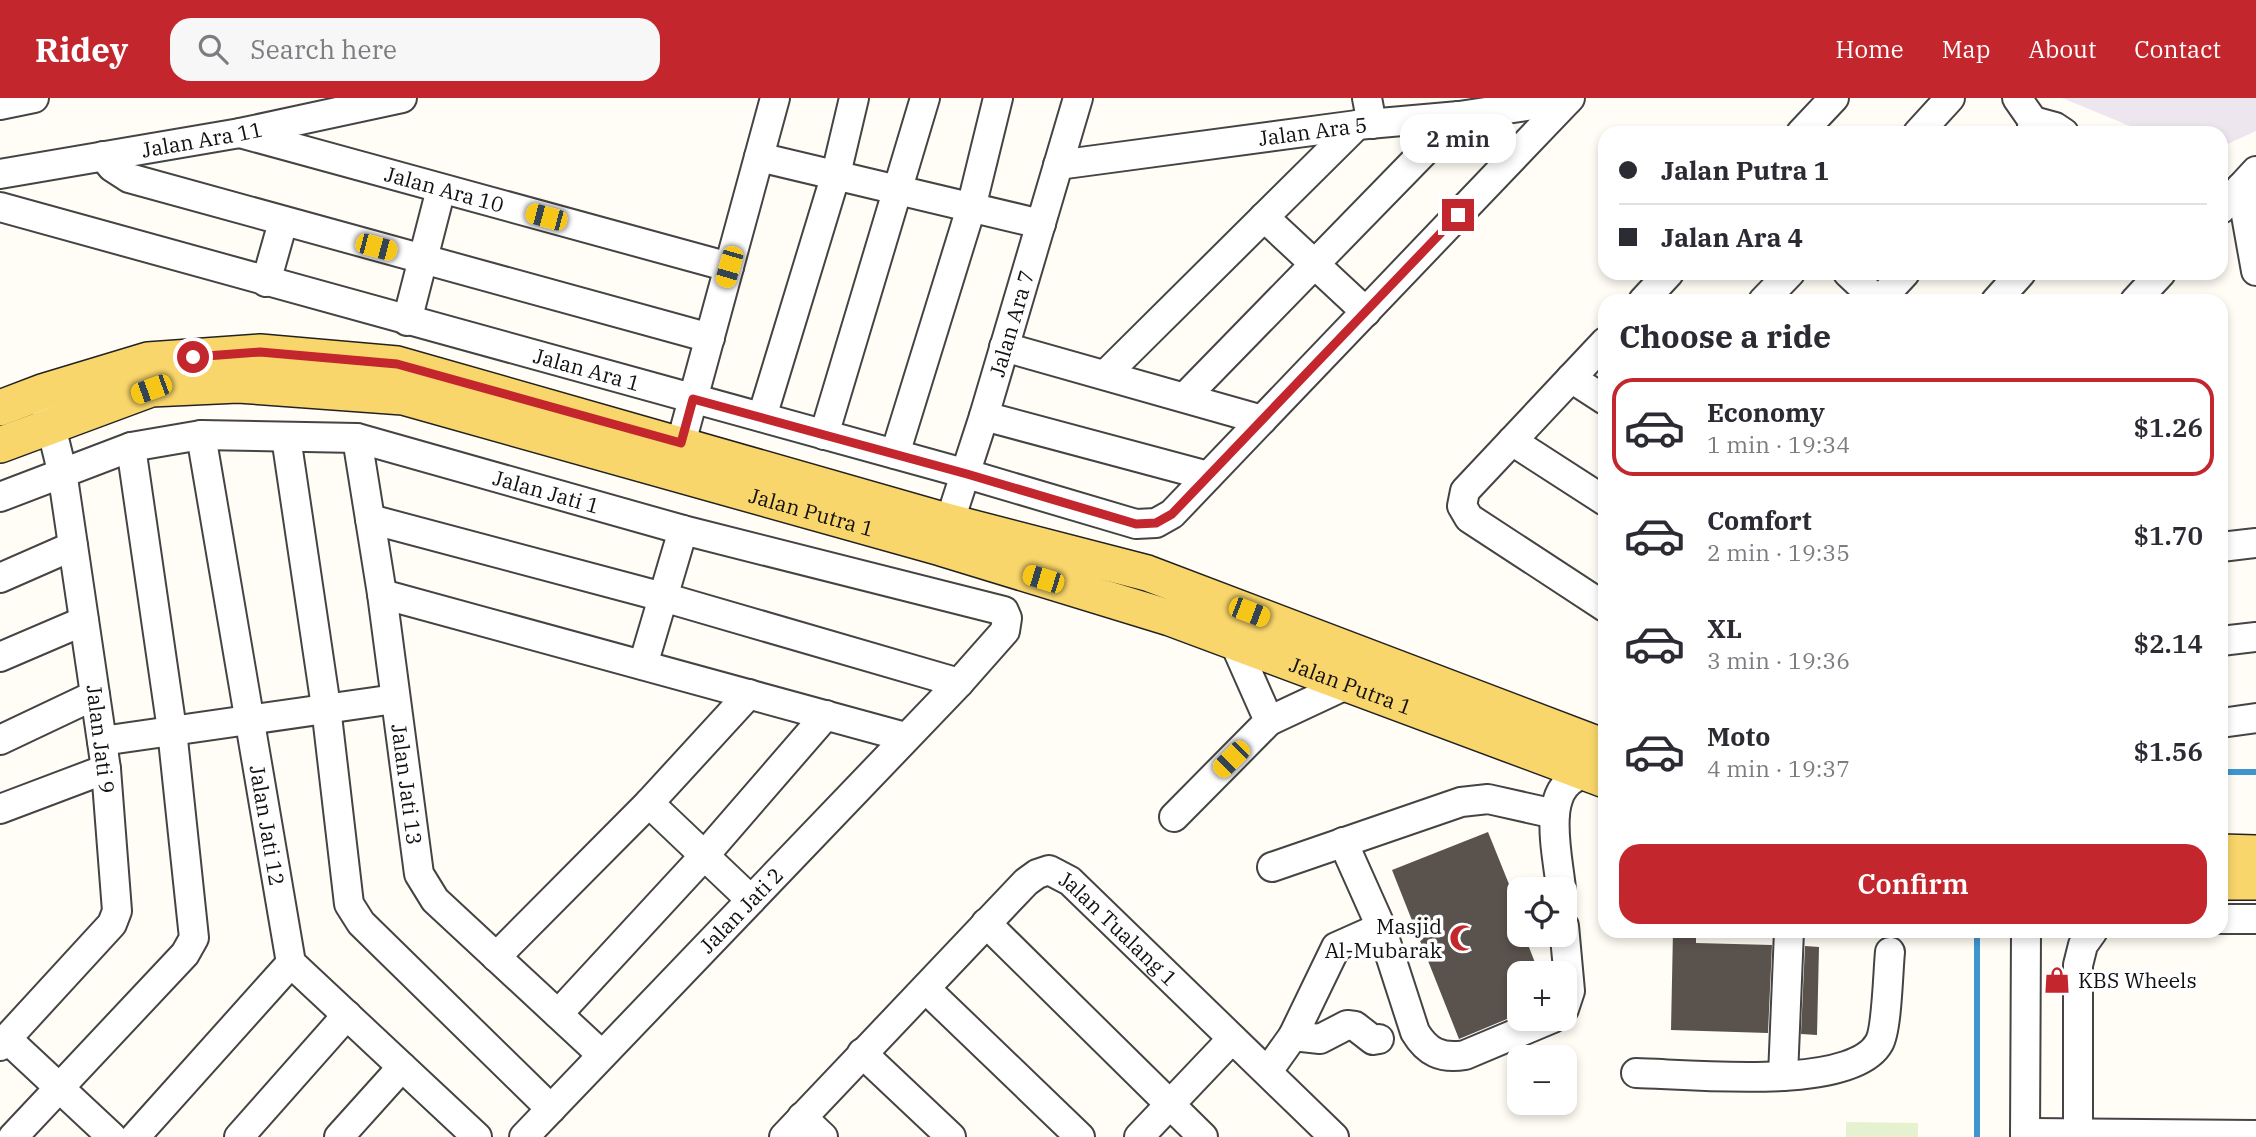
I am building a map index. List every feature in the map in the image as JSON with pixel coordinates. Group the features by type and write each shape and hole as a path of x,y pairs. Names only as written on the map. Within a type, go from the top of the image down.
{"main road":[{"name":"Jalan Putra 1","path":"0,408 42,391 148,360 260,352 397,364 681,443 946,535 1348,684 1598,767"},
{"name":"Jalan Putra 1","path":"0,445 151,389 238,385 403,397 946,535 1147,573 1598,767"},
{"path":"2228,852 2256,852"},
{"path":"2228,882 2256,882"}],"street":[{"path":"0,105 34,98"},
{"name":"Jalan Ara 11","path":"0,174 240,133 402,98"},
{"path":"681,443 775,98"},
{"path":"762,418 836,174 854,98"},
{"path":"824,435 925,98"},
{"path":"895,454 971,208 998,98"},
{"name":"Jalan Ara 7","path":"946,535 967,474 1078,98"},
{"path":"1808,126 1834,98"},
{"path":"1925,126 1950,98"},
{"path":"984,416 1208,476 1569,99"},
{"name":"Jalan Ara 5","path":"1058,165 1365,116 1459,116 1569,99"},
{"path":"1107,373 1365,116"},
{"path":"1185,397 1459,116"},
{"path":"2027,117 2052,126"},
{"name":"Jalan Ara 10","path":"240,133 729,267"},
{"path":"103,156 112,167 130,178 709,338"},
{"path":"759,157 1041,224"},
{"path":"2228,201 2248,179"},
{"path":"2248,179 2256,271"},
{"path":"407,321 441,189"},
{"name":"Jalan Ara 1","path":"0,207 967,474 1136,524 1156,523 1172,514 1208,476"},
{"path":"1264,217 1366,312"},
{"path":"266,282 283,222"},
{"path":"1650,294 1662,280"},
{"path":"1770,294 1783,280"},
{"path":"1856,280 1871,294"},
{"path":"1886,294 1898,280"},
{"path":"2002,294 2015,280"},
{"path":"2142,294 2154,280"},
{"path":"1004,346 1107,373 1262,420"},
{"path":"1598,350 1465,491 1462,506 1469,518 1598,602"},
{"path":"1572,378 1598,395"},
{"name":"Jalan Jati 9","path":"3,1042 115,918 117,904 102,741 62,471 42,391"},
{"name":"Jalan Jati 1","path":"0,497 62,471 131,447 201,435 357,438 683,530 1003,611 1007,618 1004,631 959,683"},
{"name":"Jalan Jati 12","path":"201,435 291,963"},
{"path":"286,436 326,707 347,894 354,915 551,1109"},
{"name":"Jalan Jati 13","path":"357,438 382,594 419,874 435,900 603,1055"},
{"path":"1512,441 1598,496"},
{"path":"13,1137 185,954 194,938 173,730 131,447"},
{"path":"370,519 663,597 959,683"},
{"path":"643,665 683,530"},
{"path":"2228,546 2256,543"},
{"path":"0,579 73,547"},
{"path":"382,594 905,737"},
{"path":"0,657 84,621"},
{"path":"2228,640 2256,637"},
{"path":"1234,642 1269,721"},
{"name":"Jalan Jati 2","path":"524,1137 959,683"},
{"path":"1174,817 1269,721 1348,684"},
{"path":"496,957 649,803 749,694"},
{"path":"0,740 95,695"},
{"path":"102,741 395,699"},
{"path":"558,1014 704,857 826,715"},
{"path":"2228,722 2256,718"},
{"path":"1560,877 1555,814 1564,784 1574,776 1598,767"},
{"path":"0,809 106,769"},
{"path":"1272,867 1461,802 1488,799 1555,814"},
{"path":"649,803 751,900"},
{"path":"1343,842 1381,927 1422,1045 1435,1054 1450,1058 1465,1055 1522,1031"},
{"name":"Jalan Tualang 1","path":"793,1127 986,923 1037,874 1049,870 1060,873 1334,1137"},
{"path":"2228,919 2256,919"},
{"path":"986,923 1203,1137"},
{"path":"1268,1072 1293,1036 1336,947 1381,927"},
{"path":"1783,1076 1789,938"},
{"path":"2026,938 2025,1135 2256,1135"},
{"path":"2078,1133 2078,965 2088,938"},
{"path":"1636,1073 1783,1076 1838,1070 1871,1054 1881,1041 1890,952"},
{"path":"135,1137 291,963 402,1067 459,1131"},
{"path":"926,989 1080,1137"},
{"path":"239,1137 347,1015"},
{"path":"1293,1036 1320,1039 1347,1025 1354,1026 1373,1040 1379,1040"},
{"path":"1139,1137 1232,1039"},
{"path":"3,1042 112,1137"},
{"path":"862,1053 951,1137"},
{"path":"339,1137 402,1067"},
{"path":"793,1127 823,1137"}],"shaded area":[{"path":"2062,98 2256,98 2256,131 2228,144 2228,126 2130,126"}],"green space":[{"path":"1846,1122 1918,1123 1918,1137 1846,1137"}],"building":[{"name":"Masjid Al-Mubarak","path":"1488,832 1507,879 1507,947 1529,947 1534,961 1507,961 1507,1019 1459,1039 1392,870"},
{"path":"1673,938 1696,938 1696,943 1772,945 1768,1033 1671,1030"},
{"path":"1805,946 1819,947 1817,1035 1801,1034"}],"waterway":[{"path":"2228,772 2256,772"},
{"path":"1977,938 1977,1137"}],"place":[{"name":"Masjid Al-Mubarak","path":"1463,938"},
{"name":"KBS Wheels","path":"2057,980"}],"route":[{"path":"193,357 260,352 397,364 681,443 693,399 967,474 1136,524 1156,523 1172,514 1458,215"}]}
